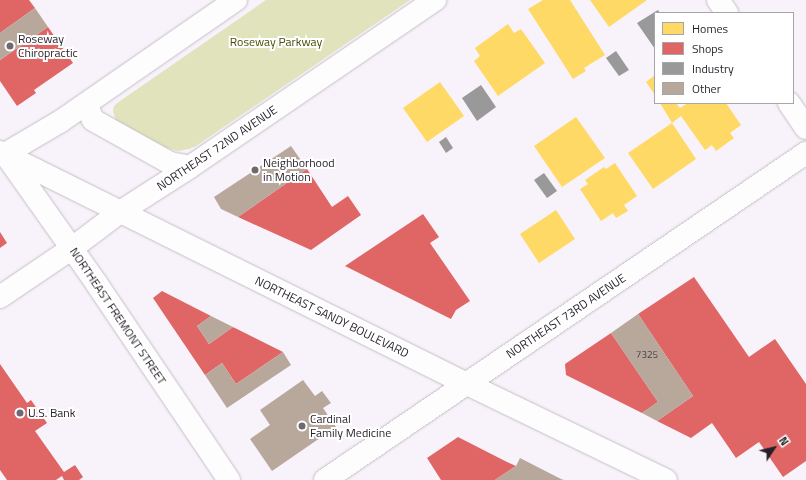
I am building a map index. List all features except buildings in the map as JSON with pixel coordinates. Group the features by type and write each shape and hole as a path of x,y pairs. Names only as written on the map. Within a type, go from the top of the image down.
{"street":[{"path":"2,153 51,128 236,0"},
{"name":"NORTHEAST 72ND AVENUE","path":"0,297 71,249 120,212 190,167 435,0"},
{"path":"718,0 726,12"},
{"path":"86,104 93,120 170,163 190,167"},
{"path":"790,104 806,128"},
{"name":"NORTHEAST SANDY BOULEVARD","path":"2,153 467,384 666,480"},
{"name":"NORTHEAST FREMONT STREET","path":"2,153 97,284 229,480"},
{"name":"NORTHEAST 73RD AVENUE","path":"325,480 806,153"}],"green space":[{"name":"Roseway Parkway","path":"266,0 410,0 196,146 189,149 178,151 163,147 116,121 113,111 114,106 120,101"}],"place":[{"name":"Roseway Chiropractic","path":"10,46"},
{"name":"Neighborhood in Motion","path":"255,170"},
{"name":"U.S. Bank","path":"20,413"},
{"name":"Cardinal Family Medicine","path":"302,426"}]}
